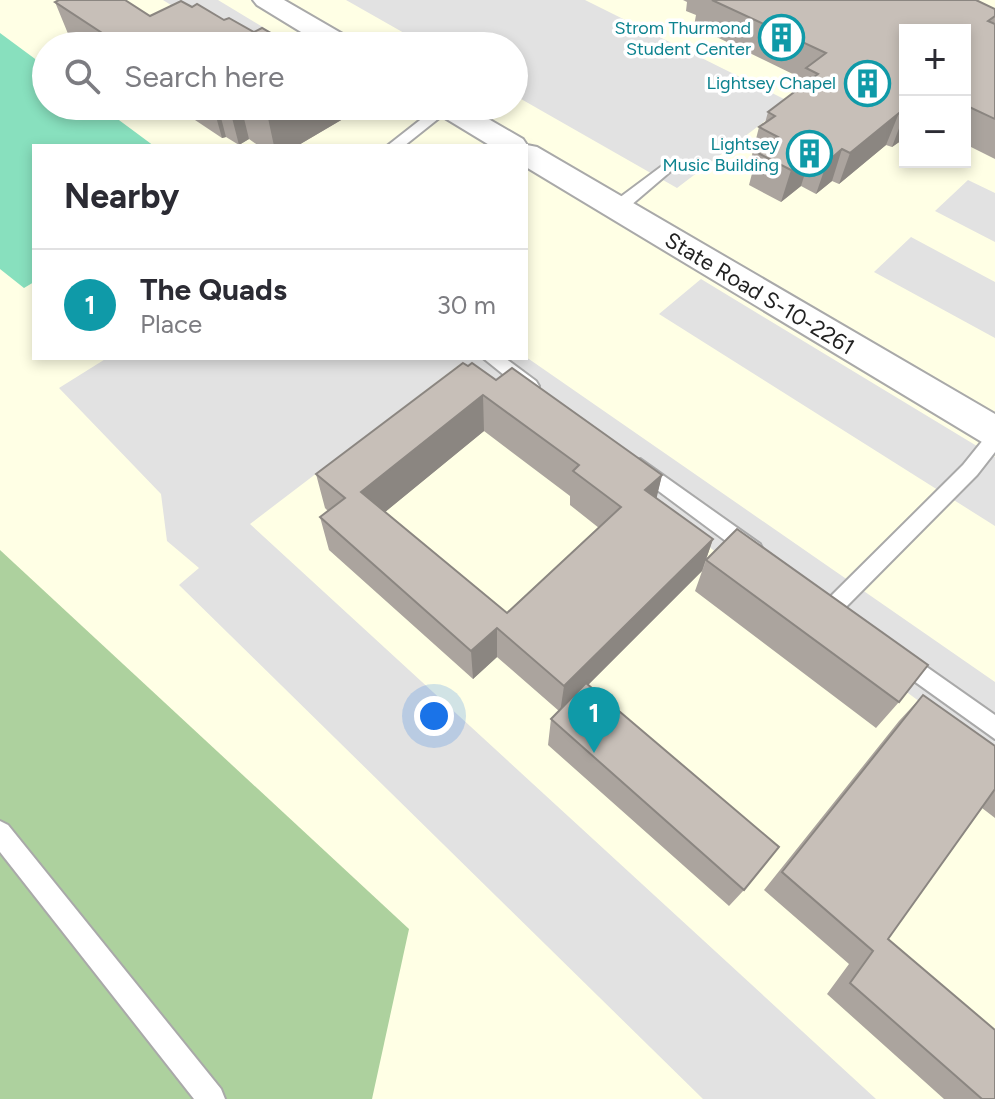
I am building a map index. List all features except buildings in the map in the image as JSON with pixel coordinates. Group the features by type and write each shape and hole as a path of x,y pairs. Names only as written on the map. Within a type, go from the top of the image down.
{"street":[{"path":"266,0 320,32"},
{"path":"469,120 510,144"},
{"name":"State Road S-10-2261","path":"528,155 995,432"}],"lane":[{"path":"397,144 428,120"},
{"path":"617,208 666,168"},
{"path":"495,360 541,394"},
{"path":"832,608 970,470 995,439"},
{"path":"629,459 768,561"},
{"path":"882,645 995,728"},
{"path":"0,833 211,1099"}],"shaded area":[{"path":"0,0 995,0 995,1099 0,1099"},
{"path":"163,0 218,0 271,32 214,32"},
{"path":"346,0 585,0 790,102 677,188 528,103 528,32 402,32"},
{"path":"968,180 995,193 995,242 935,211"},
{"path":"911,237 995,282 995,338 874,272"},
{"path":"701,279 995,457 995,526 659,314"},
{"path":"528,358 995,682 995,757 460,364 250,524 876,1099 703,1099 179,585 199,568 167,541 161,494 59,388 104,360"}],"green space":[{"path":"0,33 32,57 32,120 119,120 151,144 32,144 32,283 24,288 0,269"},
{"path":"0,550 409,929 372,1099 0,1099"}],"place":[{"name":"Strom Thurmond Student Center","path":"782,38"},
{"name":"Lightsey Chapel","path":"867,83"},
{"name":"Lightsey Music Building","path":"810,154"},
{"name":"The Quads","path":"594,753"}]}
